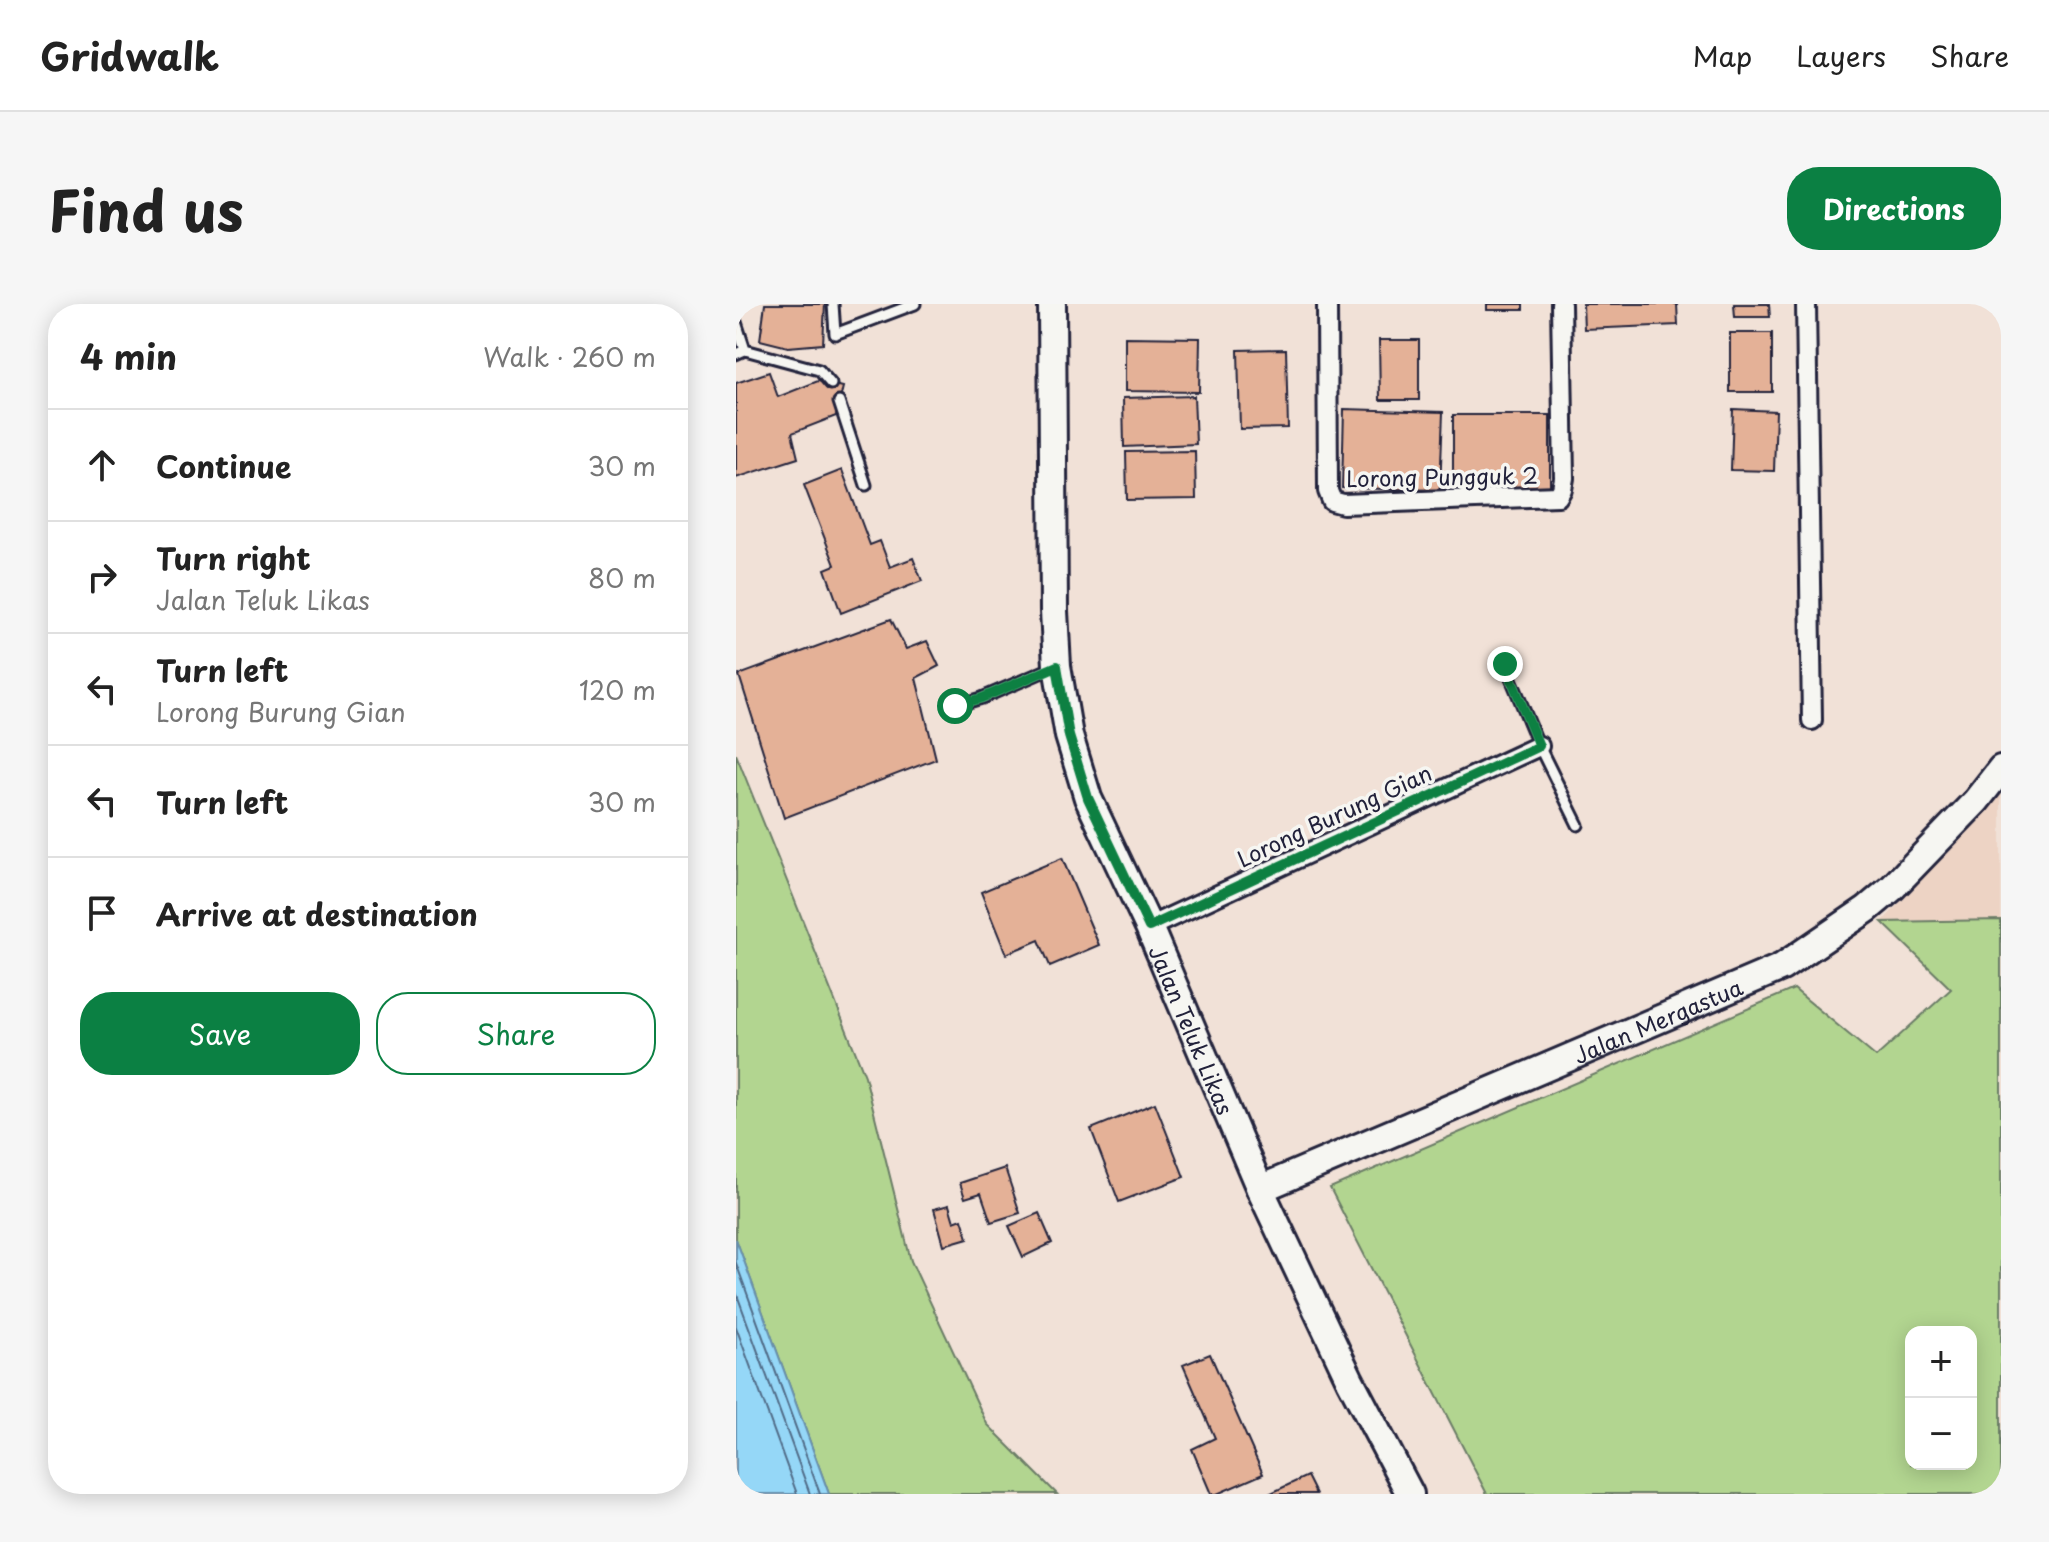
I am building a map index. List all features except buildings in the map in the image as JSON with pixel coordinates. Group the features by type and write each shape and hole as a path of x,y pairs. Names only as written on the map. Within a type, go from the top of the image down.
{"street":[{"name":"Jalan Teluk Likas","path":"1052,304 1054,596 1057,666 1069,736 1088,798 1149,927 1260,1189 1350,1380 1410,1494"},
{"name":"Lorong Pungguk 2","path":"1327,304 1328,491 1332,501 1343,504 1558,496 1564,478 1561,304"},
{"path":"1806,304 1812,720"},
{"name":"Lorong Burung Gian","path":"1149,927 1539,746"},
{"name":"Jalan Mergastua","path":"1260,1189 1782,967 1867,909 1892,888 1976,801 2001,769"}],"lane":[{"path":"833,304 835,334 915,304"},
{"path":"736,322 740,352 819,370 831,384"},
{"path":"839,402 866,485"},
{"path":"1505,664 1539,746 1578,825"},
{"path":"955,706 982,698 1057,666"}],"shaded area":[{"path":"2001,790 2001,920 1882,922 1987,808"}],"green space":[{"path":"736,754 865,1076 911,1261 987,1424 1057,1494 829,1494 736,1239"},
{"path":"2001,920 2001,1494 1487,1494 1330,1188 1794,989 1876,1057 1951,989 1882,922"}],"water":[{"path":"736,1239 829,1494 736,1494"}],"route":[{"path":"955,706 982,698 1057,666 1069,736 1088,798 1149,927 1539,746 1505,664"}]}
